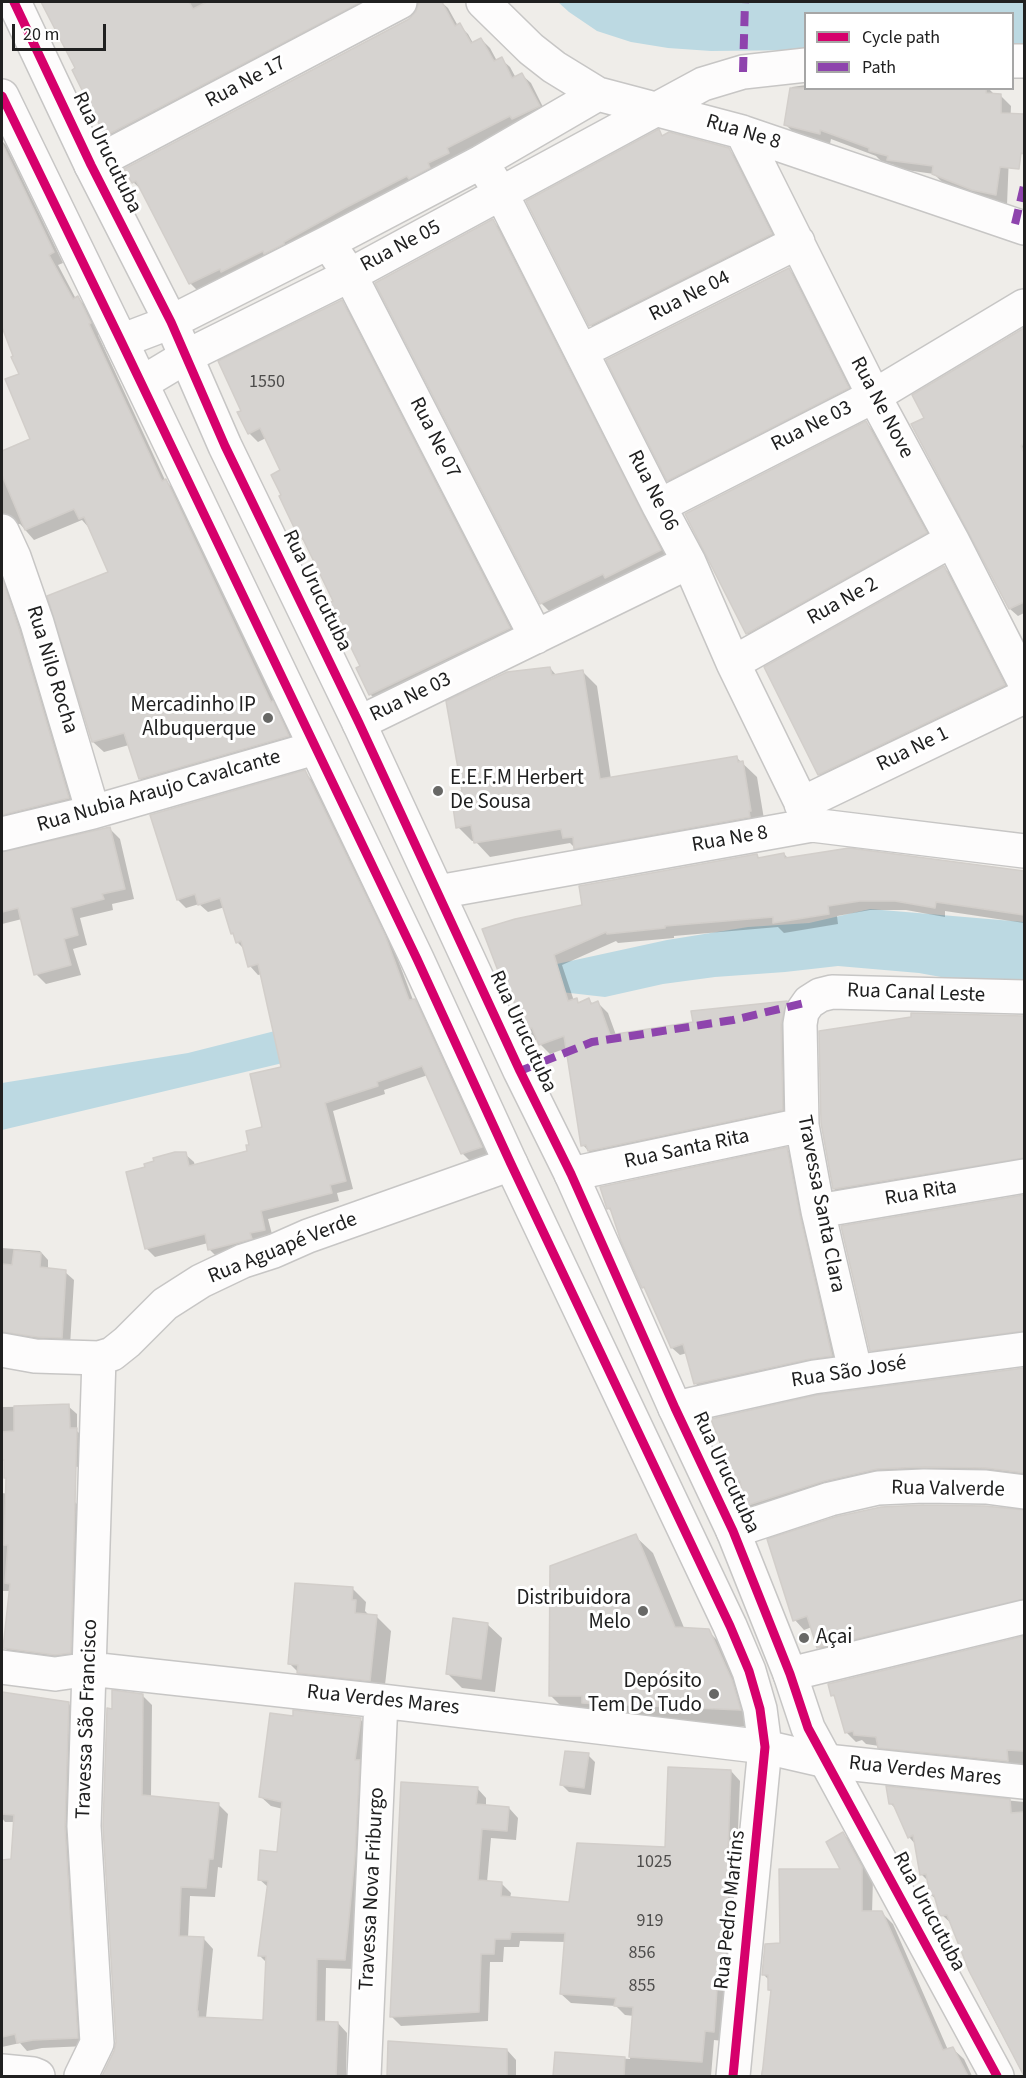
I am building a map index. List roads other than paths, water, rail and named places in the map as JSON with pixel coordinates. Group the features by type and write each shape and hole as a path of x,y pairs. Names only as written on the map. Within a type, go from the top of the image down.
{"street":[{"name":"Rua Ne 17","path":"91,165 400,2"},
{"name":"Rua Ne 8","path":"483,2 531,49 554,67 598,94 742,132 1024,228"},
{"name":"Rua Urucutuba","path":"17,3 91,165 171,322 225,446 359,723 520,1071 571,1174 675,1408 733,1531 790,1674 808,1728 997,2076"},
{"name":"Rua Ne 05","path":"142,383 187,356 350,275 703,84 743,72 804,64"},
{"name":"Rua Ne 05","path":"121,341 171,322 327,243 481,162 598,94"},
{"path":"2,96 417,959 511,1164 730,1626 756,1693 765,1747"},
{"name":"Rua Ne Nove","path":"742,132 874,396 952,540 1024,681"},
{"name":"Rua Ne 06","path":"481,162 501,193 689,562 733,663 807,815"},
{"name":"Rua Ne 04","path":"582,351 798,242"},
{"name":"Rua Ne 07","path":"327,243 350,275 536,637"},
{"name":"Rua Ne 03","path":"659,506 874,396 1024,306"},
{"name":"Rua Nilo Rocha","path":"2,531 14,557 37,623 93,812"},
{"name":"Rua Ne 2","path":"733,663 952,540"},
{"name":"Rua Ne 03","path":"359,723 689,562"},
{"name":"Rua Ne 1","path":"807,815 1024,697"},
{"name":"Rua Nubia Araujo Cavalcante","path":"2,834 93,812 315,748"},
{"name":"Rua Ne 8","path":"438,892 807,815 1024,850"},
{"name":"Rua Canal Leste","path":"809,1002 820,995 832,992 1024,997"},
{"name":"Travessa Santa Clara","path":"809,1002 802,1012 800,1024 802,1125 818,1211 855,1370"},
{"name":"Rua Santa Rita","path":"571,1174 802,1125"},
{"name":"Rua Aguapé Verde","path":"99,1358 112,1354 127,1342 165,1304 201,1281 243,1261 511,1164"},
{"name":"Rua Rita","path":"818,1211 1024,1176"},
{"name":"Rua São José","path":"675,1408 855,1370 1024,1349"},
{"path":"2,1350 35,1356 99,1358"},
{"name":"Travessa São Francisco","path":"81,2076 97,2043 84,1826 99,1358"},
{"name":"Rua Valverde","path":"733,1531 830,1499 878,1488 986,1487 1024,1492"},
{"path":"790,1674 1024,1617"},
{"name":"Rua Verdes Mares","path":"2,1667 55,1674 90,1669 381,1701 765,1747 826,1761 1024,1782"},
{"name":"Travessa Nova Friburgo","path":"364,2076 381,1701"},
{"name":"Rua Pedro Martins","path":"733,2076 765,1747"},
{"path":"2,2071 38,2076"}],"water":[{"path":"558,2 1024,2 1024,46 1014,46 1014,12 804,12 804,50 711,51 668,48 631,42 597,31"},
{"path":"870,909 1024,922 1024,989 1001,988 919,973 838,966 715,977 663,984 605,997 561,992 543,967 667,940 748,927 809,923"},
{"path":"350,1012 354,1046 2,1130 2,1083 188,1053"}],"place":[{"name":"Mercadinho IP Albuquerque","path":"268,718"},
{"name":"E.E.F.M Herbert De Sousa","path":"438,791"},
{"name":"Distribuidora Melo","path":"643,1611"},
{"name":"Açai","path":"804,1638"},
{"name":"Depósito Tem De Tudo","path":"714,1694"}]}
